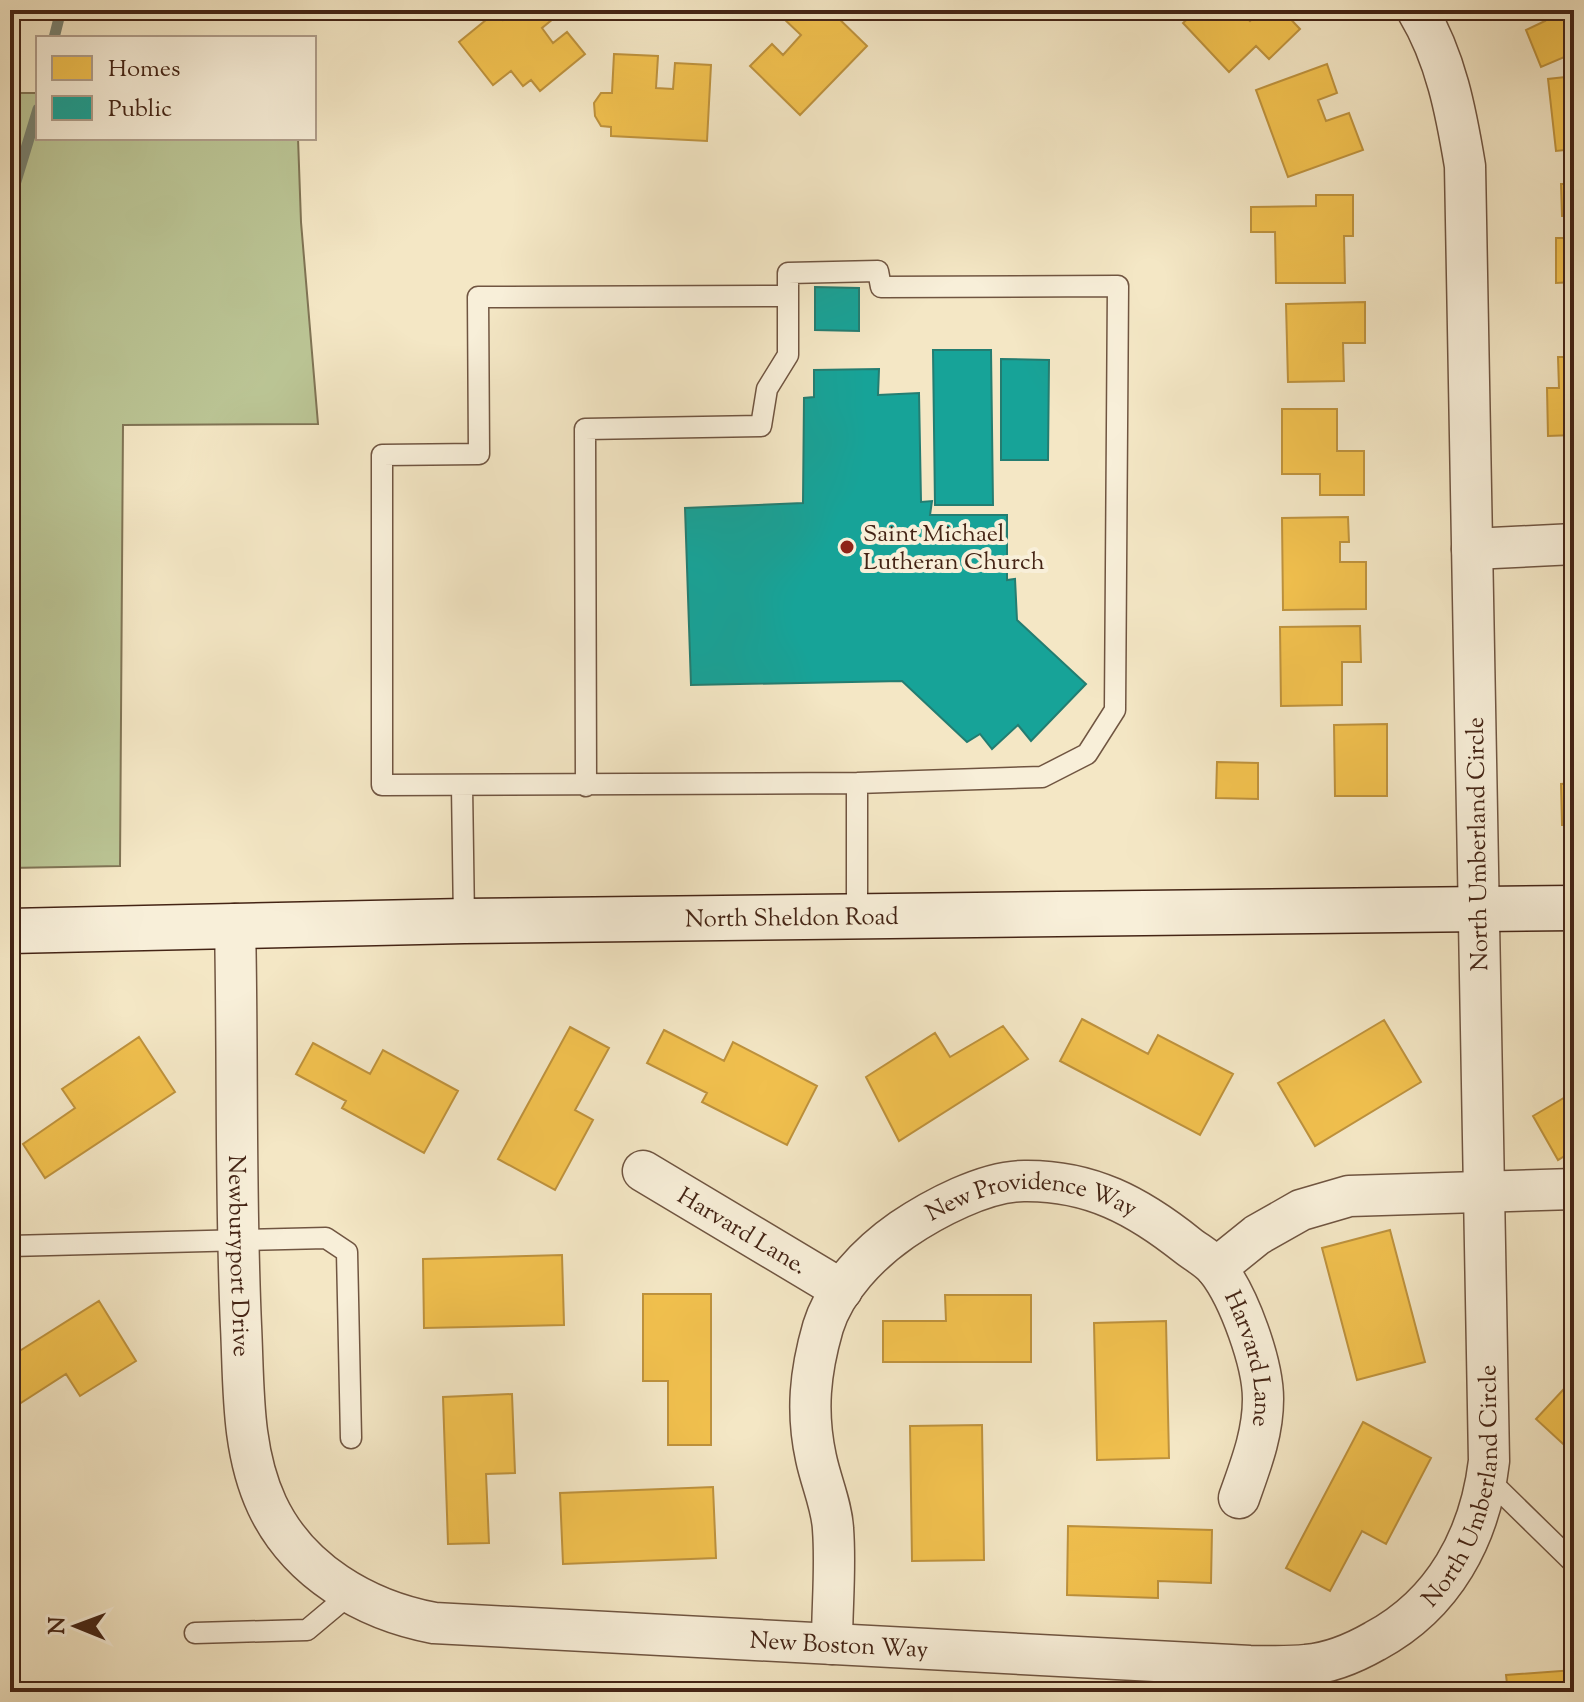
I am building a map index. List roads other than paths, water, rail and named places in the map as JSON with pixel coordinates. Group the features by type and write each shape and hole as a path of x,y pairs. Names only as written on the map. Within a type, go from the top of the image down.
{"street":[{"name":"North Umberland Circle","path":"1372,1643 1395,1631 1434,1597 1453,1571 1472,1532 1489,1461 1465,166 1455,105 1435,47 1417,10"},
{"path":"1472,549 1574,544"},
{"name":"North Sheldon Road","path":"10,931 235,924 1574,908"},
{"name":"Newburyport Drive","path":"235,924 237,1242 247,1433 254,1471 268,1507 281,1528 316,1569"},
{"name":"Harvard Lane.","path":"643,1171 842,1290"},
{"name":"New Providence Way","path":"832,1644 833,1527 810,1415 811,1374 825,1323 850,1277 887,1241 934,1209 982,1190 1021,1181 1081,1185 1118,1199 1162,1225 1216,1268"},
{"path":"1216,1268 1257,1235 1301,1210 1349,1196 1574,1189"},
{"name":"Harvard Lane","path":"1216,1268 1255,1347 1263,1396 1260,1441 1239,1498"},
{"name":"New Boston Way","path":"316,1569 350,1594 394,1613 434,1623 1250,1666 1308,1665 1354,1653 1372,1643"}],"lane":[{"path":"586,786 585,429 761,426 767,389 788,355 788,296 788,273 878,271 881,287 1118,286 1115,710 1087,754 1042,777 857,783 586,786 382,785 382,455 479,454 478,297 788,296"},
{"path":"857,783 857,917"},
{"path":"462,786 464,921"},
{"path":"10,1246 326,1238 347,1252 351,1438"},
{"path":"1487,1478 1574,1563"},
{"path":"195,1633 307,1630 350,1594"}],"waterway":[{"path":"54,36 61,10"},
{"path":"10,201 36,116"}],"place":[{"name":"Saint Michael Lutheran Church","path":"847,547"}]}
